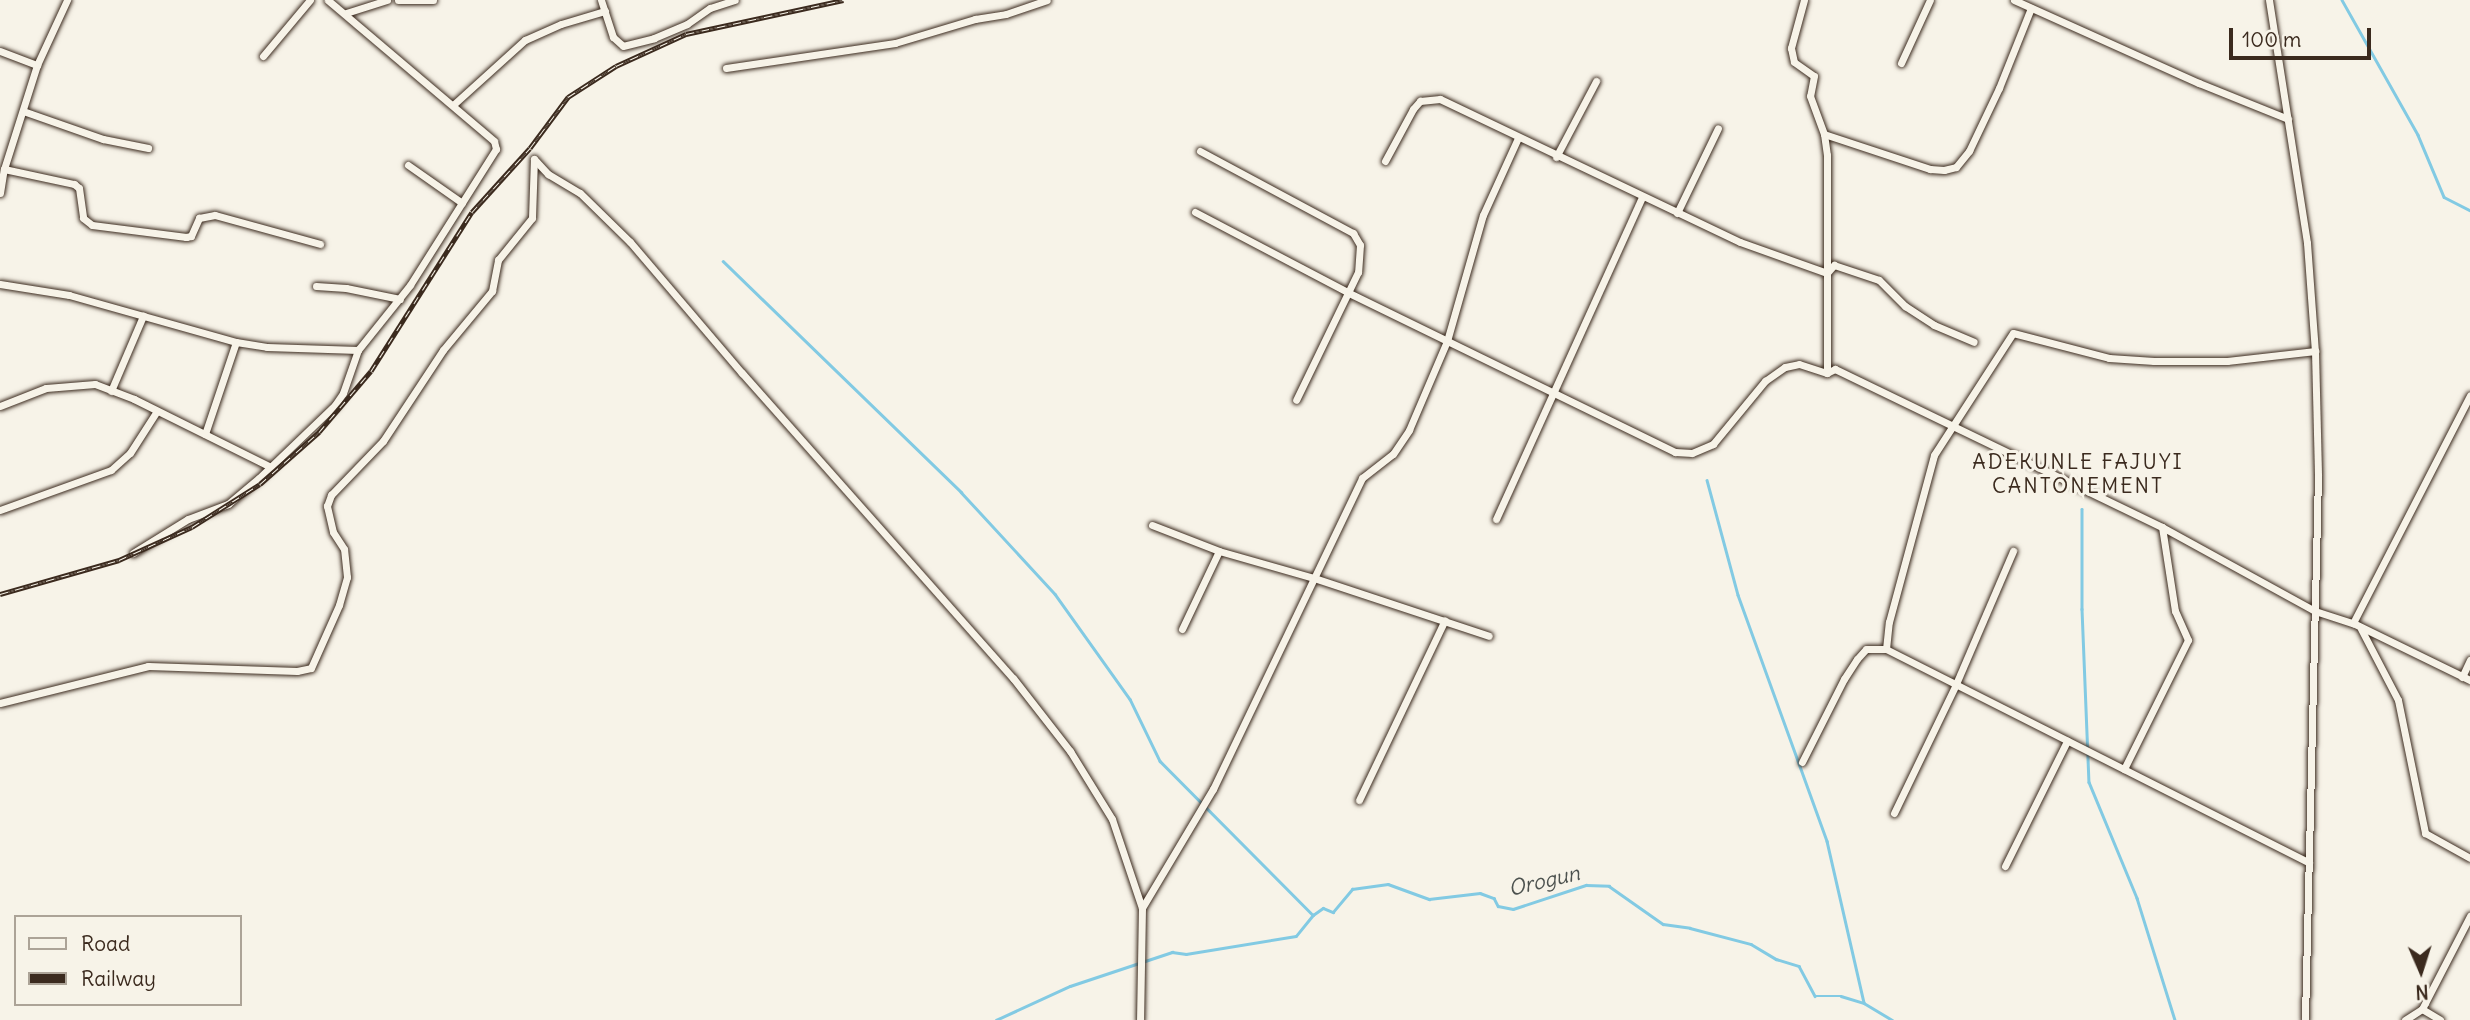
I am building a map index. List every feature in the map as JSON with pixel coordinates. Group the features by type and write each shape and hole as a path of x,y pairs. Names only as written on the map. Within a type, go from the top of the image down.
{"street":[{"path":"0,193 4,169 37,65 67,0"},
{"path":"264,56 310,0"},
{"path":"133,554 188,519 228,504 335,405 343,393 358,350 400,299 484,171 497,144 346,12 328,0"},
{"path":"346,12 387,0"},
{"path":"398,0 433,0"},
{"path":"601,0 613,37 622,46 654,38 687,24 710,8 735,0"},
{"path":"726,68 895,43 975,19 1006,14 1047,0"},
{"path":"1804,0 1794,33 1791,56 1794,62 1814,76 1810,96 1824,134 1827,155 1827,373"},
{"path":"1901,63 1930,0"},
{"path":"2014,0 2288,119"},
{"path":"2269,0 2307,243 2315,351 2318,475 2305,1020"},
{"path":"1824,134 1930,169 1956,167 1969,151 1994,99 2031,8"},
{"path":"453,105 525,40 561,24 605,12"},
{"path":"0,51 37,65"},
{"path":"1556,156 1596,81"},
{"path":"1385,161 1420,101 1440,99 1740,242 1827,274"},
{"path":"23,111 103,139 148,148"},
{"path":"1677,213 1718,128"},
{"path":"1142,908 1213,789 1362,478 1393,454 1409,430 1447,341 1483,215 1518,138"},
{"path":"1200,150 1353,233 1360,245 1361,256 1349,293 1296,400"},
{"path":"0,703 148,666 297,671 311,668 339,605 347,577 344,548 333,533 327,506 331,495 383,441 443,350 492,290 498,260 531,218 534,159 548,174 580,193 630,242 759,393 1013,678 1096,789 1127,854 1142,908 1140,1020"},
{"path":"408,165 462,203"},
{"path":"4,169 74,184 79,188 83,218 92,225 186,237 191,236 199,218 215,215 320,244"},
{"path":"1496,519 1555,394 1642,197"},
{"path":"1195,212 1349,293 1675,452 1692,453 1713,443 1765,382 1785,367 1799,365 1827,373 1835,369 2162,527 2315,611 2353,623 2466,679 2470,660"},
{"path":"1827,274 1834,265 1880,280 1905,306 1934,325 1974,342"},
{"path":"0,284 69,295 236,342 267,347 358,350"},
{"path":"316,286 346,288 400,299"},
{"path":"111,391 143,316"},
{"path":"1886,649 1889,622 1914,538 1925,481 1934,455 2013,333 2109,358 2154,361 2227,361 2315,351"},
{"path":"205,434 236,342"},
{"path":"0,406 46,387 83,383 111,391 156,411 271,467"},
{"path":"2353,623 2470,395"},
{"path":"0,510 111,470 130,453 156,411"},
{"path":"1152,525 1219,551 1314,578 1489,636"},
{"path":"2124,769 2188,640 2187,631 2175,611 2162,527"},
{"path":"1182,629 1219,551"},
{"path":"1894,813 1956,684 2012,551"},
{"path":"1360,800 1445,620"},
{"path":"2361,629 2398,700 2425,833 2470,858"},
{"path":"1802,762 1857,659 1866,649 1886,649 2309,863"},
{"path":"2005,866 2067,741"},
{"path":"2405,1020 2422,1009 2470,916"},
{"path":"2422,1009 2440,1020"}],"waterway":[{"path":"2342,0 2418,135 2444,197 2470,210"},
{"path":"723,261 961,492 1055,594 1130,699 1160,761 1313,915"},
{"path":"1707,480 1738,595 1827,841 1864,1002"},
{"path":"2082,509 2082,609 2089,782 2137,898 2175,1020"},
{"name":"Orogun","path":"996,1020 1070,986 1172,952 1186,954 1296,936 1313,915 1323,908 1333,912 1352,889 1388,884 1429,899 1480,893 1494,898 1498,906 1513,909 1586,885 1609,886 1663,924 1751,944 1776,959 1799,966 1815,996 1841,996 1864,1003 1892,1020"}],"railway":[{"path":"0,594 119,560 192,527 260,484 319,432 371,371 472,212 530,148 568,97 616,66 686,34 843,0"}],"district":[{"name":"ADEKUNLE FAJUYI CANTONEMENT","path":"2078,474"}]}
